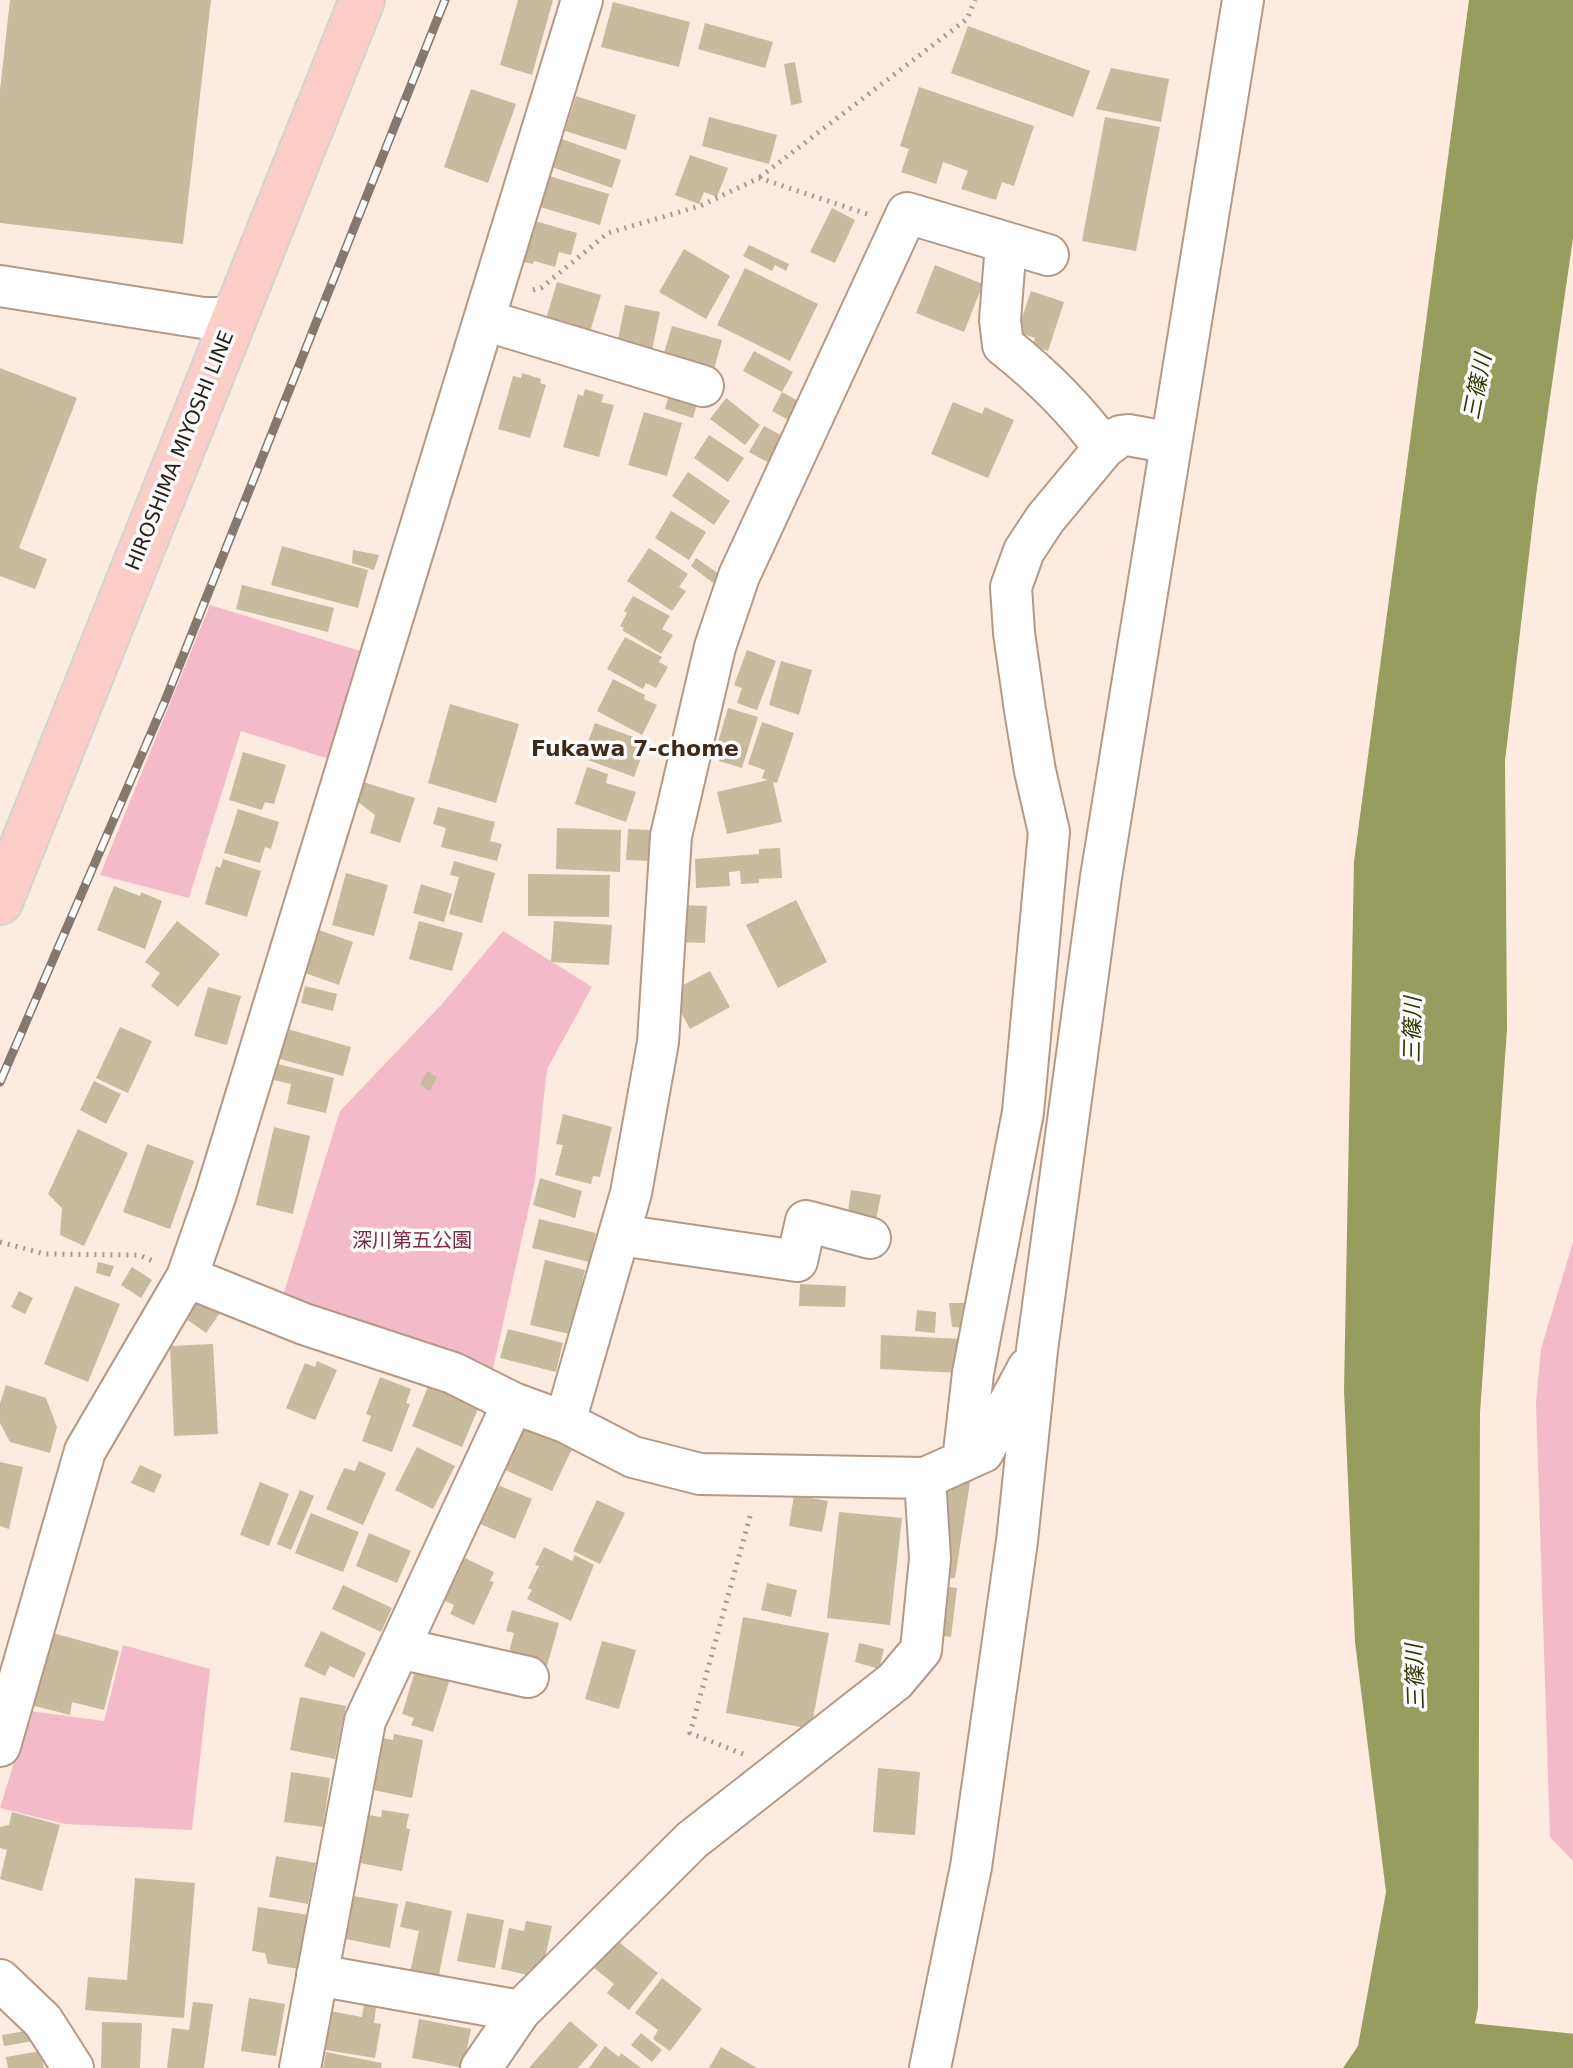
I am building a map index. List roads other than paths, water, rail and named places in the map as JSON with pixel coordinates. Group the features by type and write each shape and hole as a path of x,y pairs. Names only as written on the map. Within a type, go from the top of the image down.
{"main road":[{"name":"HIROSHIMA MIYOSHI LINE","path":"0,902 362,0"}],"street":[{"path":"0,1746 85,1451 187,1277 215,1197 582,0"},
{"path":"930,2068 971,1867 1017,1541 1037,1350 1101,877 1243,0"},
{"path":"565,1422 631,1193 658,1042 671,836 715,647 739,576 907,213 1048,255"},
{"path":"1006,243 1000,320 1003,345 1056,391 1104,448"},
{"path":"0,286 203,318 235,318"},
{"path":"486,311 703,386"},
{"path":"963,1461 973,1373 1023,1112 1049,832 1033,756 1014,633 1011,587 1024,551 1045,519 1104,448 1120,436 1128,435 1171,443"},
{"path":"620,1235 797,1261 806,1221 870,1238"},
{"path":"187,1277 304,1324 453,1373 513,1403 565,1422 633,1457 700,1474 925,1478 983,1452 1037,1350"},
{"path":"300,2068 365,1721 513,1403"},
{"path":"481,2068 520,2011 692,1840 895,1681 921,1650 930,1559 925,1478"},
{"path":"399,1648 528,1677"},
{"path":"317,1975 520,2011"},
{"path":"0,1980 43,2021 73,2068"}],"water":[{"name":"三篠川","path":"1469,0 1573,0 1573,238 1536,495 1505,761 1507,1029 1480,1413 1478,2008 1466,2068 1343,2068 1358,2046 1386,1892 1355,1642 1344,1390 1354,861"}],"waterway":[{"path":"1403,2048 1573,2066"}],"railway":[{"path":"0,1082 165,701 445,0"}],"district":[{"name":"Fukawa 7-chome","path":"635,750"}],"park label":[{"name":"深川第五公園","path":"412,1242"}]}
